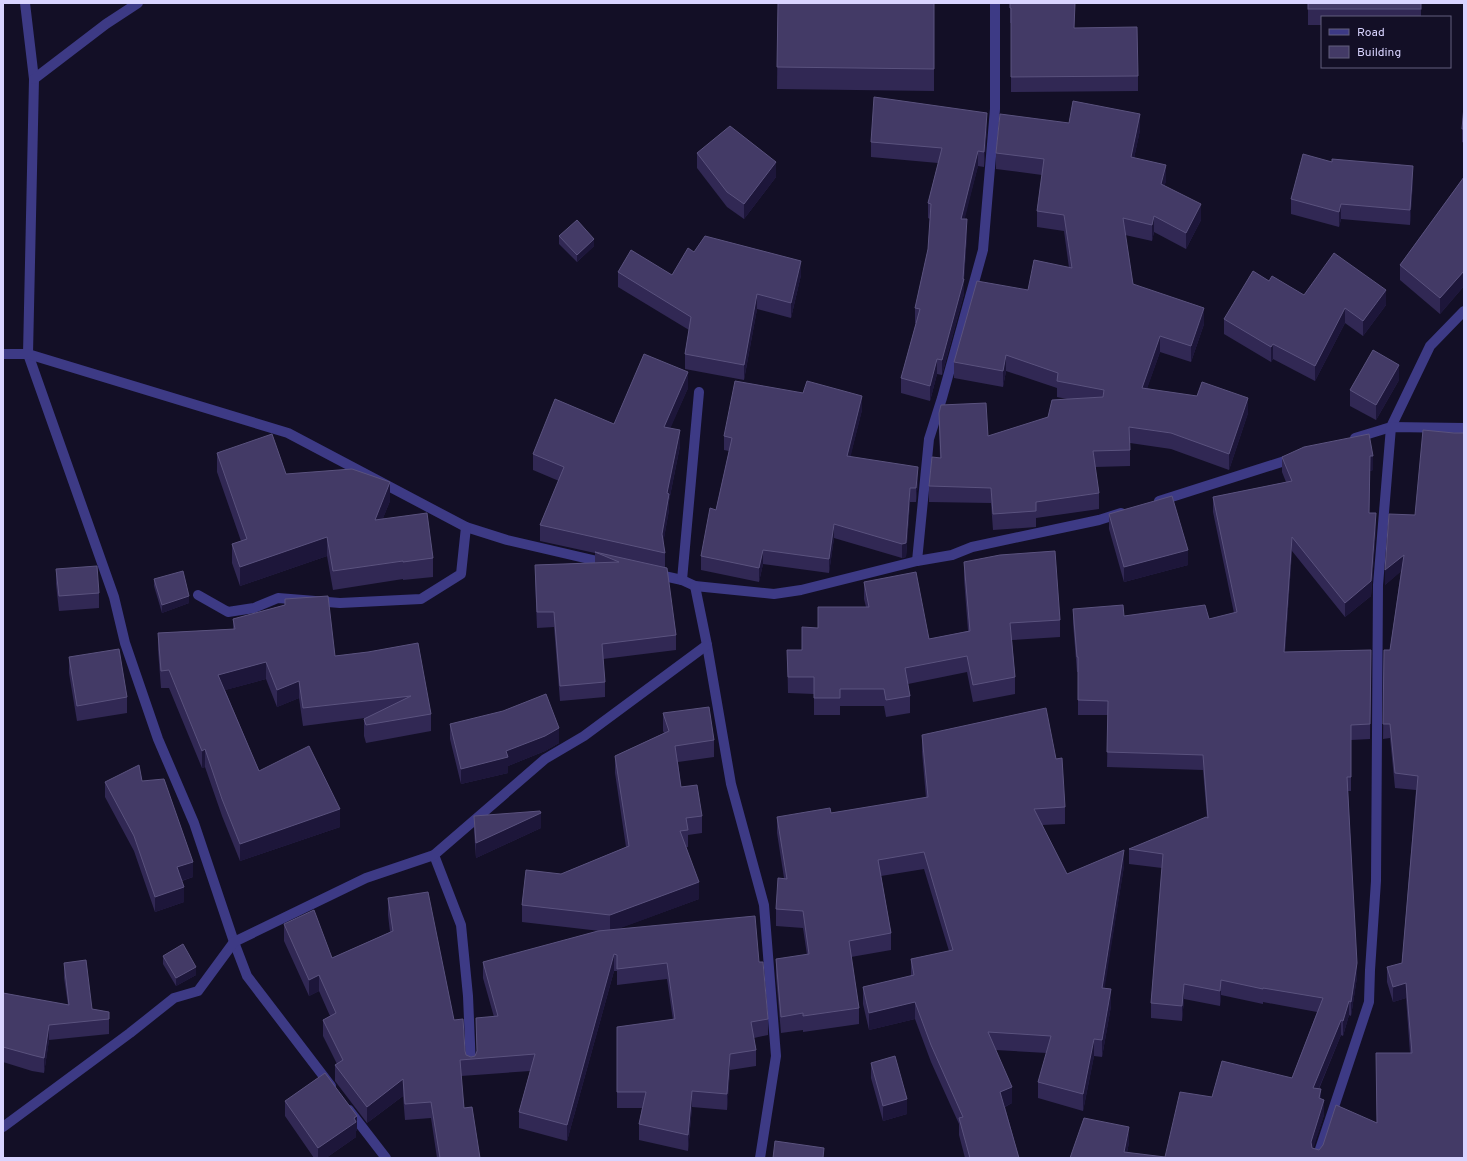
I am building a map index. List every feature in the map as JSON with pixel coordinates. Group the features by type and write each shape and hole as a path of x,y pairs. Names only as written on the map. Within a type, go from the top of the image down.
{"street":[{"path":"25,3 34,79 28,354 114,597 125,643 158,739 194,823 247,976 386,1158"},
{"path":"34,79 106,24 138,3"},
{"path":"917,560 929,438 942,398 983,250 995,109 995,3"},
{"path":"1317,1158 1369,1002 1376,881 1378,585 1391,427 1430,346 1464,311"},
{"path":"3,354 28,354 288,433 466,527 507,540 613,564"},
{"path":"682,580 699,392"},
{"path":"1346,441 1391,427 1464,428"},
{"path":"1151,503 1301,456"},
{"path":"644,571 682,580 695,586 774,594 801,590 917,560 952,555 972,547 1099,520 1129,510"},
{"path":"198,595 228,612 254,608 278,598 340,602 421,600 460,574 466,527"},
{"path":"695,586 707,645 731,784 764,905 776,1056 760,1158"},
{"path":"3,1127 130,1033 174,998 198,990 234,942 366,878 434,855 545,759 584,736 707,645"},
{"path":"434,855 461,925 468,996 471,1067"}],"building":[{"path":"778,3 934,3 934,69 777,67"},
{"path":"1010,3 1075,3 1074,28 1137,27 1138,76 1011,77"},
{"path":"1308,3 1421,3 1421,9 1308,9"},
{"path":"874,97 987,113 984,152 978,151 961,219 967,219 964,279 942,360 937,359 930,386 901,378 920,309 915,308 928,249 931,204 928,203 942,148 871,142"},
{"path":"1073,101 1140,114 1131,157 1166,165 1161,184 1201,204 1186,233 1154,216 1152,225 1123,218 1133,284 1204,308 1191,346 1160,336 1142,388 1197,396 1202,382 1248,398 1229,454 1171,433 1129,427 1130,450 1093,451 1099,493 1036,502 1036,511 993,514 991,488 929,486 932,457 941,458 939,413 941,405 986,403 988,436 1048,417 1052,400 1103,397 1104,390 1057,381 1058,373 1006,355 1003,371 954,362 977,281 1028,290 1034,260 1072,268 1064,215 1037,211 1044,159 996,153 1000,114 1069,123"},
{"path":"1464,106 1464,129 1462,129"},
{"path":"730,126 776,162 744,204 727,192 697,153"},
{"path":"1303,154 1332,162 1332,159 1413,166 1410,210 1341,204 1339,212 1291,199"},
{"path":"1464,177 1464,271 1440,298 1400,265"},
{"path":"577,220 594,239 577,255 559,236"},
{"path":"705,236 801,261 791,303 757,294 744,365 685,354 691,317 618,272 631,250 672,275 688,248 694,252"},
{"path":"1334,253 1386,290 1363,321 1345,308 1315,366 1273,344 1271,347 1224,319 1253,271 1269,281 1272,276 1304,295"},
{"path":"1373,350 1399,365 1376,405 1350,390"},
{"path":"644,354 688,372 664,427 680,430 667,493 669,494 662,534 665,553 540,525 564,467 533,454 555,399 614,424"},
{"path":"735,381 803,393 807,381 862,396 847,456 918,467 916,488 910,488 906,543 902,544 834,524 829,559 763,550 759,568 701,556 710,508 716,510 732,438 724,436"},
{"path":"1423,430 1464,433 1464,1158 1070,1158 1084,1118 1129,1127 1124,1152 1165,1157 1180,1092 1212,1097 1222,1061 1292,1078 1323,998 1263,989 1221,980 1220,991 1184,984 1182,1006 1151,1003 1163,854 1129,849 1206,817 1208,818 1203,755 1107,752 1108,701 1078,700 1078,657 1073,609 1123,605 1124,616 1205,605 1209,619 1237,612 1213,497 1292,481 1282,457 1304,447 1369,434 1373,456 1370,456 1369,513 1376,513 1371,581 1345,603 1292,537 1284,652 1371,650 1370,724 1351,725 1351,777 1347,777 1357,963 1351,1002 1349,1001 1343,1021 1341,1020 1313,1088 1321,1089 1319,1098 1324,1100 1311,1142 1312,1148 1319,1150 1323,1145 1336,1105 1377,1123 1376,1053 1412,1053 1406,983 1393,987 1387,967 1402,963 1418,776 1395,773 1390,724 1383,724 1384,650 1390,650 1404,555 1385,570 1389,514 1415,515"},
{"path":"272,434 286,474 352,469 390,482 375,520 427,513 433,558 333,571 327,537 240,567 232,544 247,539 217,453"},
{"path":"1172,496 1188,550 1124,567 1109,514"},
{"path":"1055,551 1060,620 1010,623 1015,677 973,685 967,656 905,668 910,696 886,700 884,689 840,689 840,698 814,698 814,677 788,677 787,650 802,650 802,627 818,628 818,607 869,607 864,582 916,572 929,639 970,631 964,562 1000,555"},
{"path":"595,552 667,568 676,635 602,644 605,682 560,686 554,612 537,612 535,565 619,562"},
{"path":"97,566 99,593 59,596 56,569"},
{"path":"183,571 189,596 162,605 154,579"},
{"path":"328,596 335,656 418,643 431,714 366,725 364,719 411,696 303,708 299,681 277,690 266,662 218,675 259,771 309,746 340,809 240,844 222,799 205,749 202,751 169,670 161,671 158,633 235,629 233,619 285,605 285,599"},
{"path":"119,649 127,697 77,706 69,657"},
{"path":"546,694 559,728 545,736 506,751 508,757 461,769 450,724 503,711"},
{"path":"709,707 714,740 675,746 681,787 697,785 702,816 686,818 688,830 680,831 699,882 610,915 522,905 526,870 561,874 629,846 615,756 669,731 663,713"},
{"path":"1046,708 1056,759 1062,758 1065,807 1034,809 1067,874 1124,850 1102,988 1111,989 1102,1040 1094,1039 1083,1094 1038,1082 1051,1036 988,1032 1012,1087 1000,1092 1019,1158 970,1158 959,1118 963,1117 931,1045 915,1002 869,1013 863,987 914,975 911,959 953,950 924,852 878,860 891,933 849,941 859,1008 803,1016 803,1013 781,1017 776,959 809,954 803,911 776,909 778,878 787,879 777,817 830,808 831,813 928,797 922,735"},
{"path":"139,765 142,781 164,779 193,862 177,867 184,887 155,897 134,836 105,782"},
{"path":"540,811 541,813 476,843 474,816"},
{"path":"428,892 454,1020 463,1019 466,1055 471,1057 475,1056 477,1051 476,1018 498,1016 483,962 598,931 755,916 759,962 763,962 768,1019 751,1022 756,1050 730,1054 727,1094 692,1091 688,1135 639,1124 646,1092 617,1092 617,1027 675,1019 667,963 617,969 617,955 614,954 567,1125 519,1112 535,1054 460,1060 464,1108 472,1107 480,1158 440,1158 431,1102 405,1104 403,1079 367,1107 335,1065 343,1060 323,1020 336,1013 319,975 309,980 284,924 314,910 332,958 393,931 388,898"},
{"path":"183,944 196,967 176,978 163,956"},
{"path":"86,960 92,1009 109,1012 109,1019 49,1025 44,1058 3,1047 3,993 69,1005 64,963"},
{"path":"895,1056 907,1099 883,1106 871,1063"},
{"path":"325,1073 357,1116 354,1118 356,1122 318,1148 285,1101"},
{"path":"775,1141 824,1148 823,1158 773,1158"}]}
